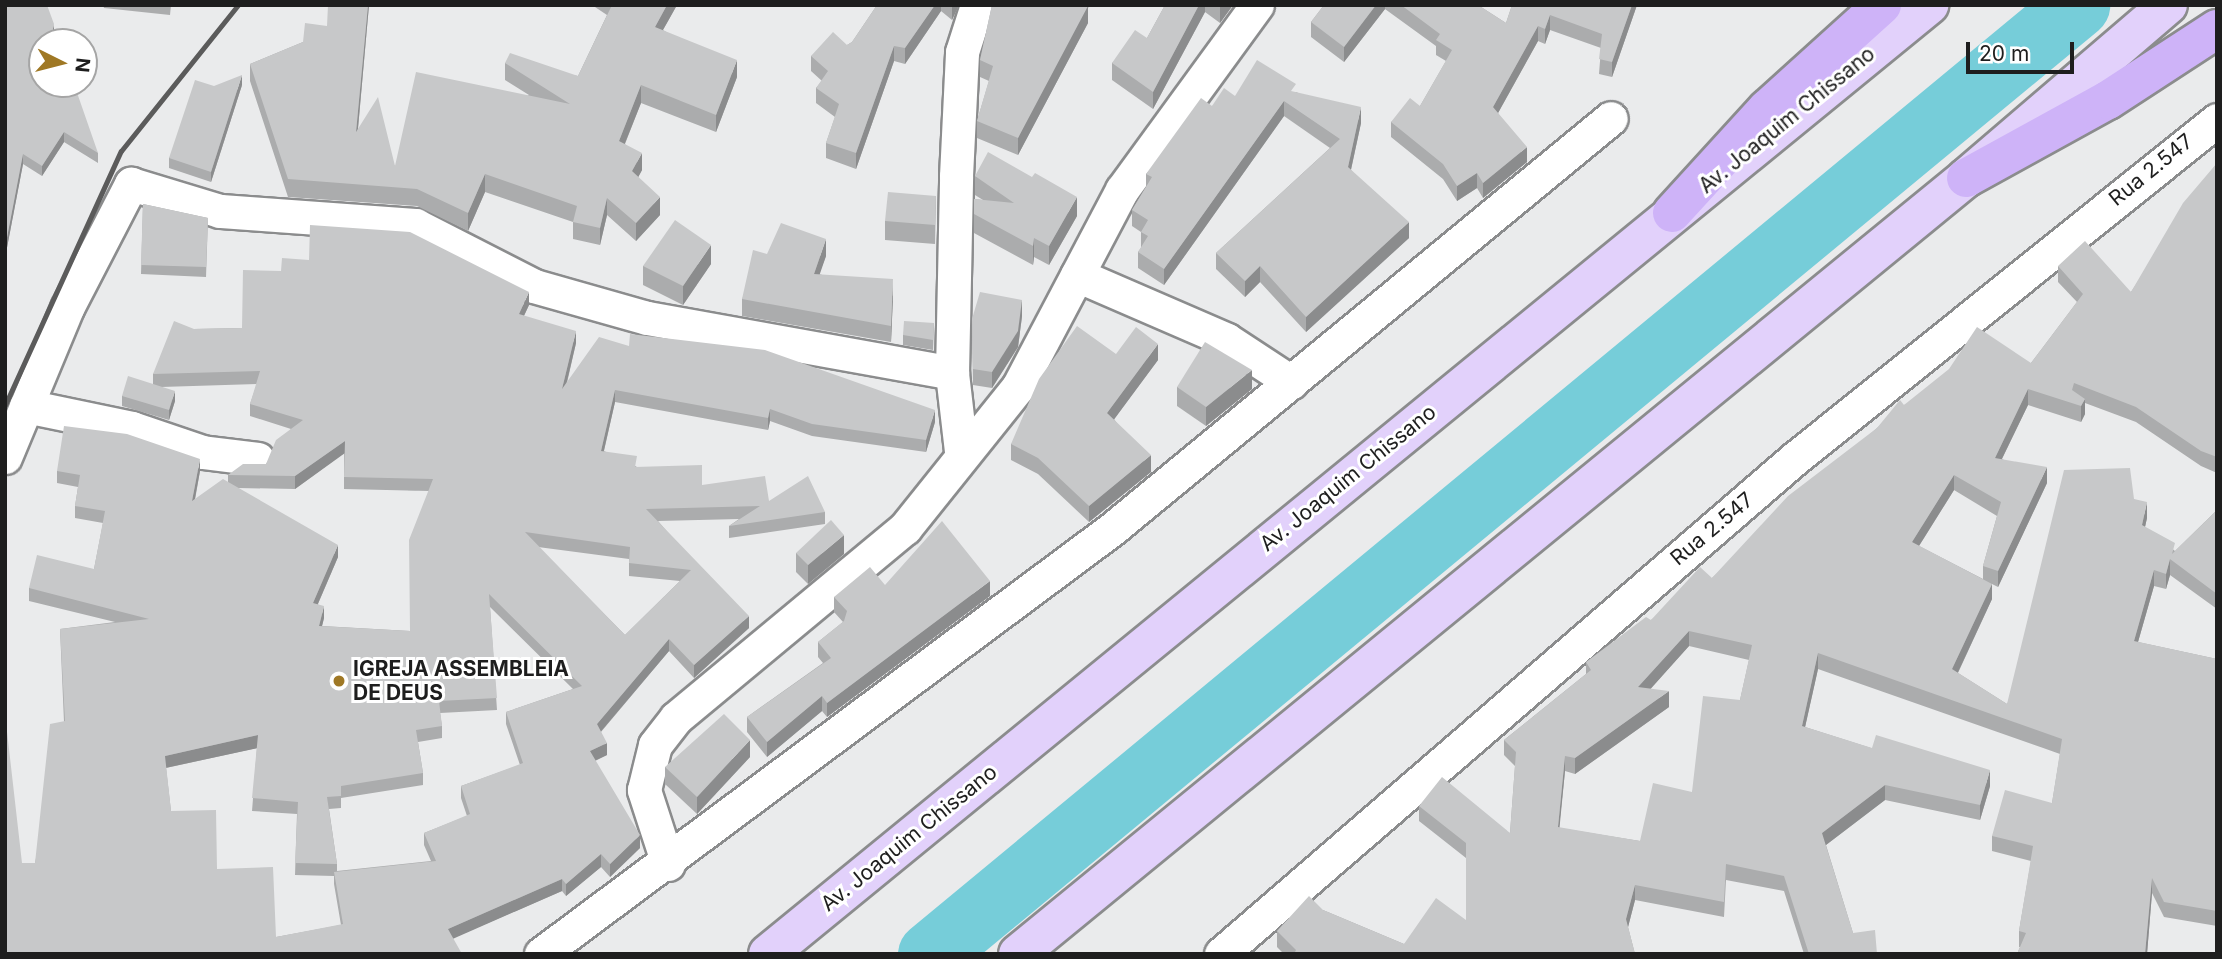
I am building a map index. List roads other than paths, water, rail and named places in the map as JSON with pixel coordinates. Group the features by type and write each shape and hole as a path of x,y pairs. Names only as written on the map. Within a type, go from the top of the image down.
{"highway":[{"path":"1672,212 1767,109 1882,5"},
{"path":"1966,178 2108,100 2217,29"}],"main road":[{"name":"Av. Joaquim Chissano","path":"768,954 1672,212 1929,5"},
{"path":"1018,954 1966,178 2168,5"}],"street":[{"path":"961,452 952,373 962,52 977,5"},
{"path":"668,864 644,790 655,745 676,718 905,527 961,452 1018,387 1122,190 1256,5"},
{"path":"541,954 668,864 1112,529 1611,118"},
{"name":"Rua 2.547","path":"1221,954 1794,459 2217,120"},
{"path":"5,457 26,406 131,184 220,211 415,225 534,286 647,318 952,373"},
{"path":"1077,275 1227,340 1292,382"},
{"path":"26,406 132,428 202,452 258,459"}],"waterway":[{"path":"930,954 2077,5"}],"railway":[{"path":"5,405 121,151 238,5"}],"place":[{"name":"IGREJA ASSEMBLEIA DE DEUS","path":"339,681"}]}
